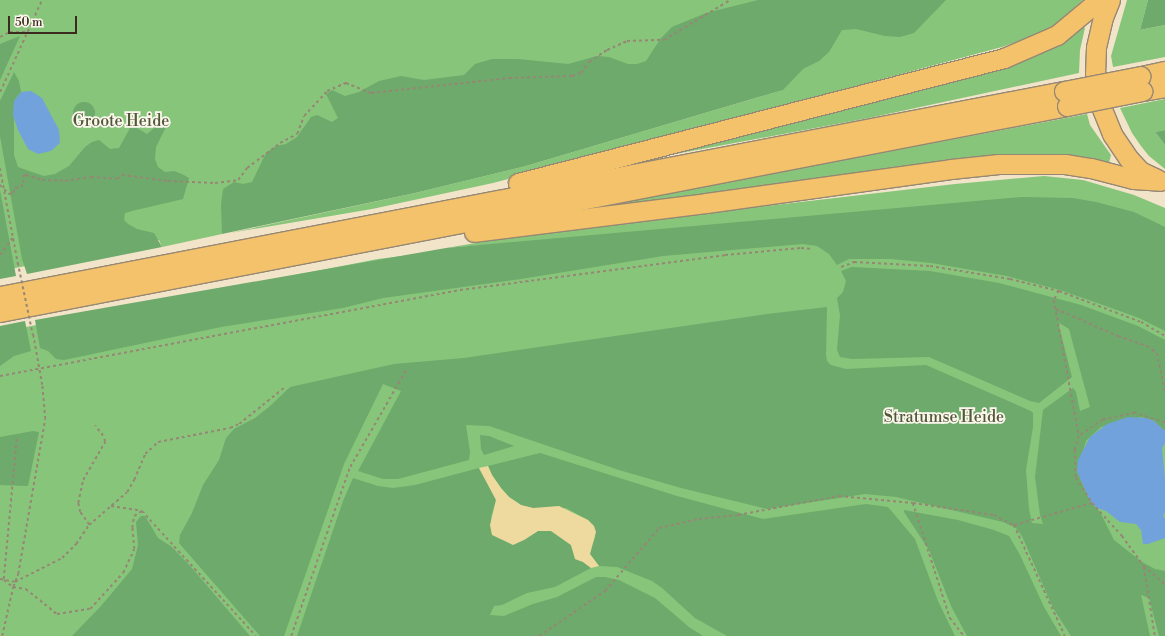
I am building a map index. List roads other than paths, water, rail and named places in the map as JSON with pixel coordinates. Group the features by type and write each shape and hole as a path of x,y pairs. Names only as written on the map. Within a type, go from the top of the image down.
{"highway":[{"path":"449,209 497,189 1004,58 1057,34 1099,0"},
{"path":"1110,0 1103,17 1096,47 1095,73 1100,104 1112,134 1129,159 1140,171 1163,182"},
{"path":"1142,84 1165,71"},
{"path":"0,296 449,209 1142,84 1165,87"},
{"path":"0,312 367,242 1065,98"},
{"path":"367,242 432,238 994,165 1065,164 1097,169 1133,179 1163,182"}],"water":[{"path":"31,91 42,98 59,130 60,143 51,151 38,154 28,149 18,130 13,115 14,101 21,92"},
{"path":"1128,417 1146,418 1154,421 1165,431 1165,443 1162,448 1165,479 1165,512 1163,516 1165,518 1165,538 1148,544 1143,544 1141,530 1136,524 1120,522 1106,511 1097,508 1090,501 1077,471 1078,460 1090,437 1107,424"}],"park label":[{"name":"Groote Heide","path":"121,121"},
{"name":"Stratumse Heide","path":"944,417"}]}
